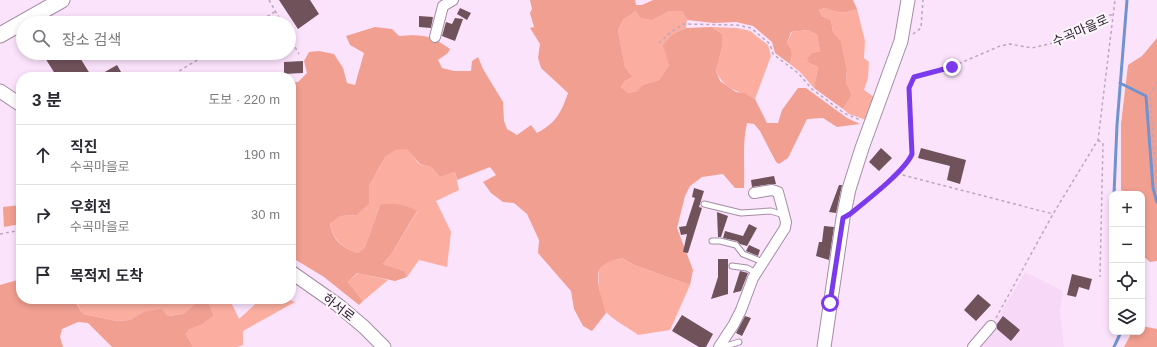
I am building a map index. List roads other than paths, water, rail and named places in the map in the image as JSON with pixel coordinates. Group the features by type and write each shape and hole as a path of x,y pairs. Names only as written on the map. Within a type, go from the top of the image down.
{"main road":[{"path":"34,16 62,0"},
{"path":"0,35 16,26"}],"street":[{"path":"435,37 443,6 453,0"},
{"path":"824,347 843,218 853,176 901,41 908,0"},
{"path":"0,91 16,102"},
{"path":"721,347 734,324 756,273 785,228 785,215 778,192 772,190 754,193"},
{"name":"하서로","path":"296,276 338,305 364,327 384,347"},
{"path":"974,347 991,326"}],"lane":[{"path":"704,204 741,214 771,211 785,215"},
{"path":"712,241 720,241 736,245 742,254 763,262"},
{"path":"732,266 747,268 756,273"},
{"path":"721,347 739,342"}],"waterway":[{"path":"1114,191 1117,125 1127,0"},
{"path":"1120,83 1146,96 1153,188 1157,202"},
{"path":"1114,347 1120,335"}]}
